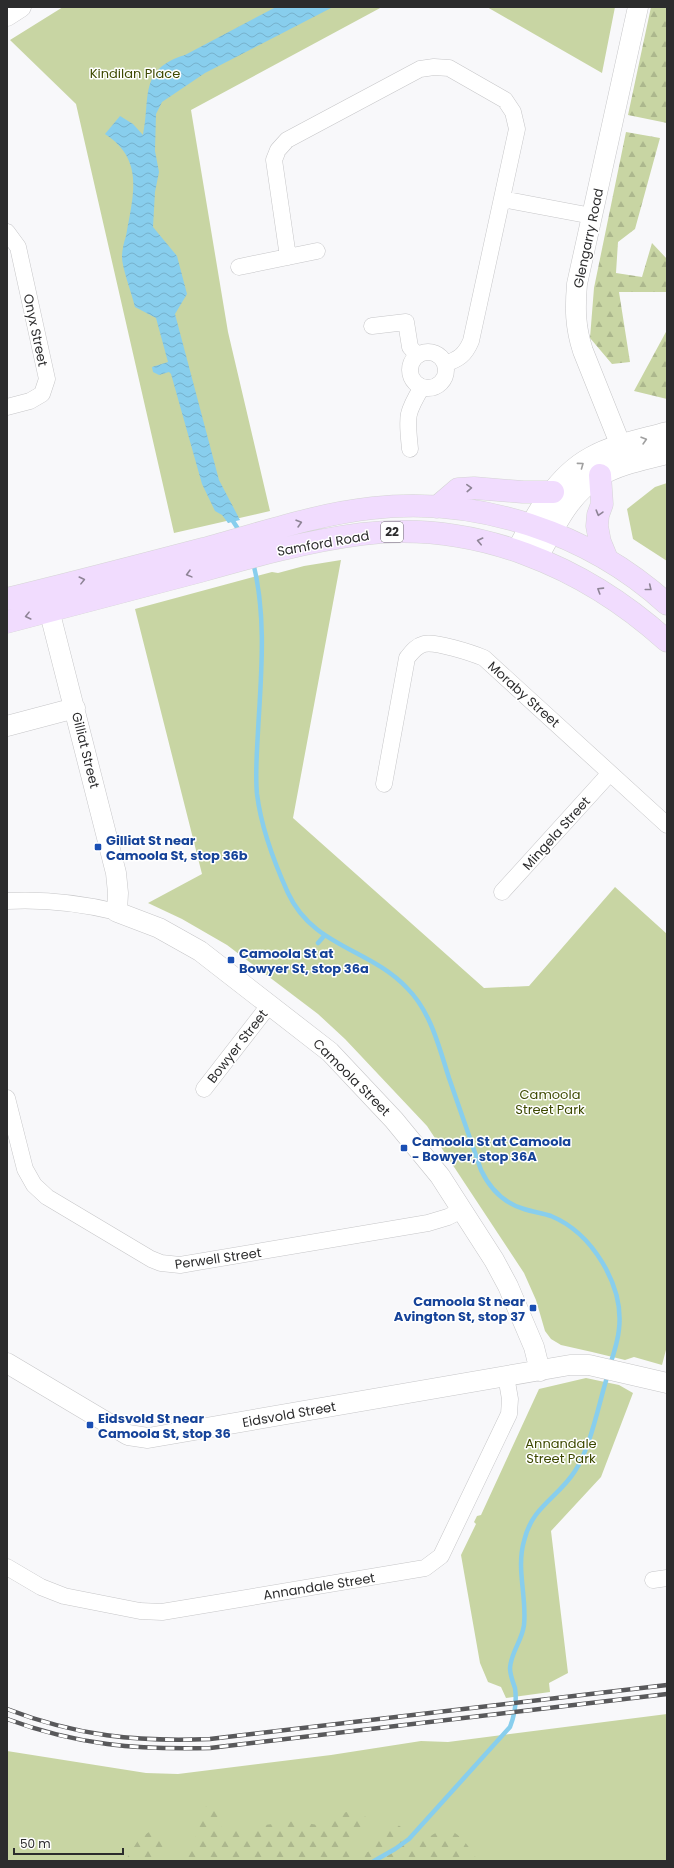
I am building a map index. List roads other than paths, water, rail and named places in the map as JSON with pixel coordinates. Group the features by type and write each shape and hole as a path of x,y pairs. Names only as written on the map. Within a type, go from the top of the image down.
{"main road":[{"path":"541,529 573,497 625,455 667,433"},
{"path":"527,554 541,529 553,492 569,474 581,464 592,457 667,453"},
{"path":"600,475 602,504 598,515 597,526 600,542 607,559"},
{"path":"437,507 458,489 474,488 523,492 553,492"},
{"name":"Samford Road","path":"7,622 49,611 224,554 264,543 346,512 381,507 437,507 485,514 541,529 607,559 645,585 667,604"},
{"name":"Samford Road","path":"264,543 328,539 363,534 404,532 465,537 527,554 582,578 632,611 667,641"},
{"name":"Samford Road","path":"7,599 44,590 224,554"}],"street":[{"path":"7,16 21,7"},
{"name":"Glengarry Road","path":"625,455 591,373 575,321 577,284 638,7"},
{"path":"288,257 274,160 278,150 287,140 420,69 434,67 449,68 505,100 513,112 517,129 471,341 466,353 458,359 445,364"},
{"path":"502,199 592,216"},
{"name":"Onyx Street","path":"7,232 18,247 47,379 42,394 30,401 7,407"},
{"path":"239,267 317,251"},
{"path":"372,326 406,322 410,347 418,355"},
{"path":"422,352 434,352 443,359 445,364 445,377 441,382 429,388 422,387 417,384 411,375 411,364 418,355 422,352"},
{"path":"410,448 407,417 410,406 422,387"},
{"name":"Gilliat Street","path":"44,590 117,878 117,912"},
{"name":"Moraby Street","path":"384,784 407,658 414,649 425,644 465,650 484,658 667,826"},
{"path":"7,726 75,708"},
{"name":"Mingela Street","path":"502,892 610,773"},
{"name":"Camoola Street","path":"7,901 52,901 74,903 117,912 159,928 200,950 330,1052 415,1145 462,1210 508,1286 534,1347 540,1371"},
{"name":"Bowyer Street","path":"204,1089 270,1004"},
{"name":"Perwell Street","path":"7,1098 25,1169 40,1192 151,1259 161,1263 180,1265 428,1223 448,1217 462,1210"},
{"name":"Eidsvold Street","path":"7,1363 128,1435 148,1438 570,1365 589,1365 667,1383"},
{"name":"Annandale Street","path":"7,1567 41,1587 64,1596 140,1611 162,1612 425,1568 441,1556 509,1414 510,1399 506,1376"}],"water":[{"path":"276,7 333,7 205,73 162,102 156,114 155,151 159,172 155,192 153,227 177,256 187,294 175,314 219,480 240,520 228,523 222,515 215,511 202,484 171,374 169,372 159,375 153,372 152,367 168,362 156,318 135,307 122,262 133,193 131,167 126,155 118,144 105,134 120,116 133,124 143,135 149,86 153,77 160,68 170,61 185,55"}],"waterway":[{"path":"231,518 240,532"},
{"path":"253,562 262,625 256,762 257,794 269,844 288,893 299,911 312,925 327,936 376,964 392,975 415,997 428,1019 438,1042 481,1170 493,1189 510,1203 527,1210 551,1216 566,1224 580,1235 602,1262 616,1295 619,1312 618,1338 610,1365"},
{"path":"318,943 324,936"},
{"path":"374,1861 409,1839 510,1727 516,1703 515,1688 510,1668 512,1657 523,1631 525,1614 521,1572 524,1541 533,1519 568,1480 581,1461 586,1450 608,1374"}],"railway":[{"path":"7,1709 58,1726 82,1731 132,1738 183,1740 210,1739 667,1685"},
{"path":"7,1719 58,1735 107,1744 157,1748 210,1748 667,1694"}],"place":[{"name":"Gilliat St near Camoola St, stop 36b","path":"98,847"},
{"name":"Camoola St at Bowyer St, stop 36a","path":"231,960"},
{"name":"Camoola St at Camoola - Bowyer, stop 36A","path":"404,1148"},
{"name":"Camoola St near Avington St, stop 37","path":"533,1308"},
{"name":"Eidsvold St near Camoola St, stop 36","path":"90,1425"}],"park label":[{"name":"Kindilan Place","path":"135,73"},
{"name":"Camoola Street Park","path":"550,1102"},
{"name":"Annandale Street Park","path":"561,1450"}]}
